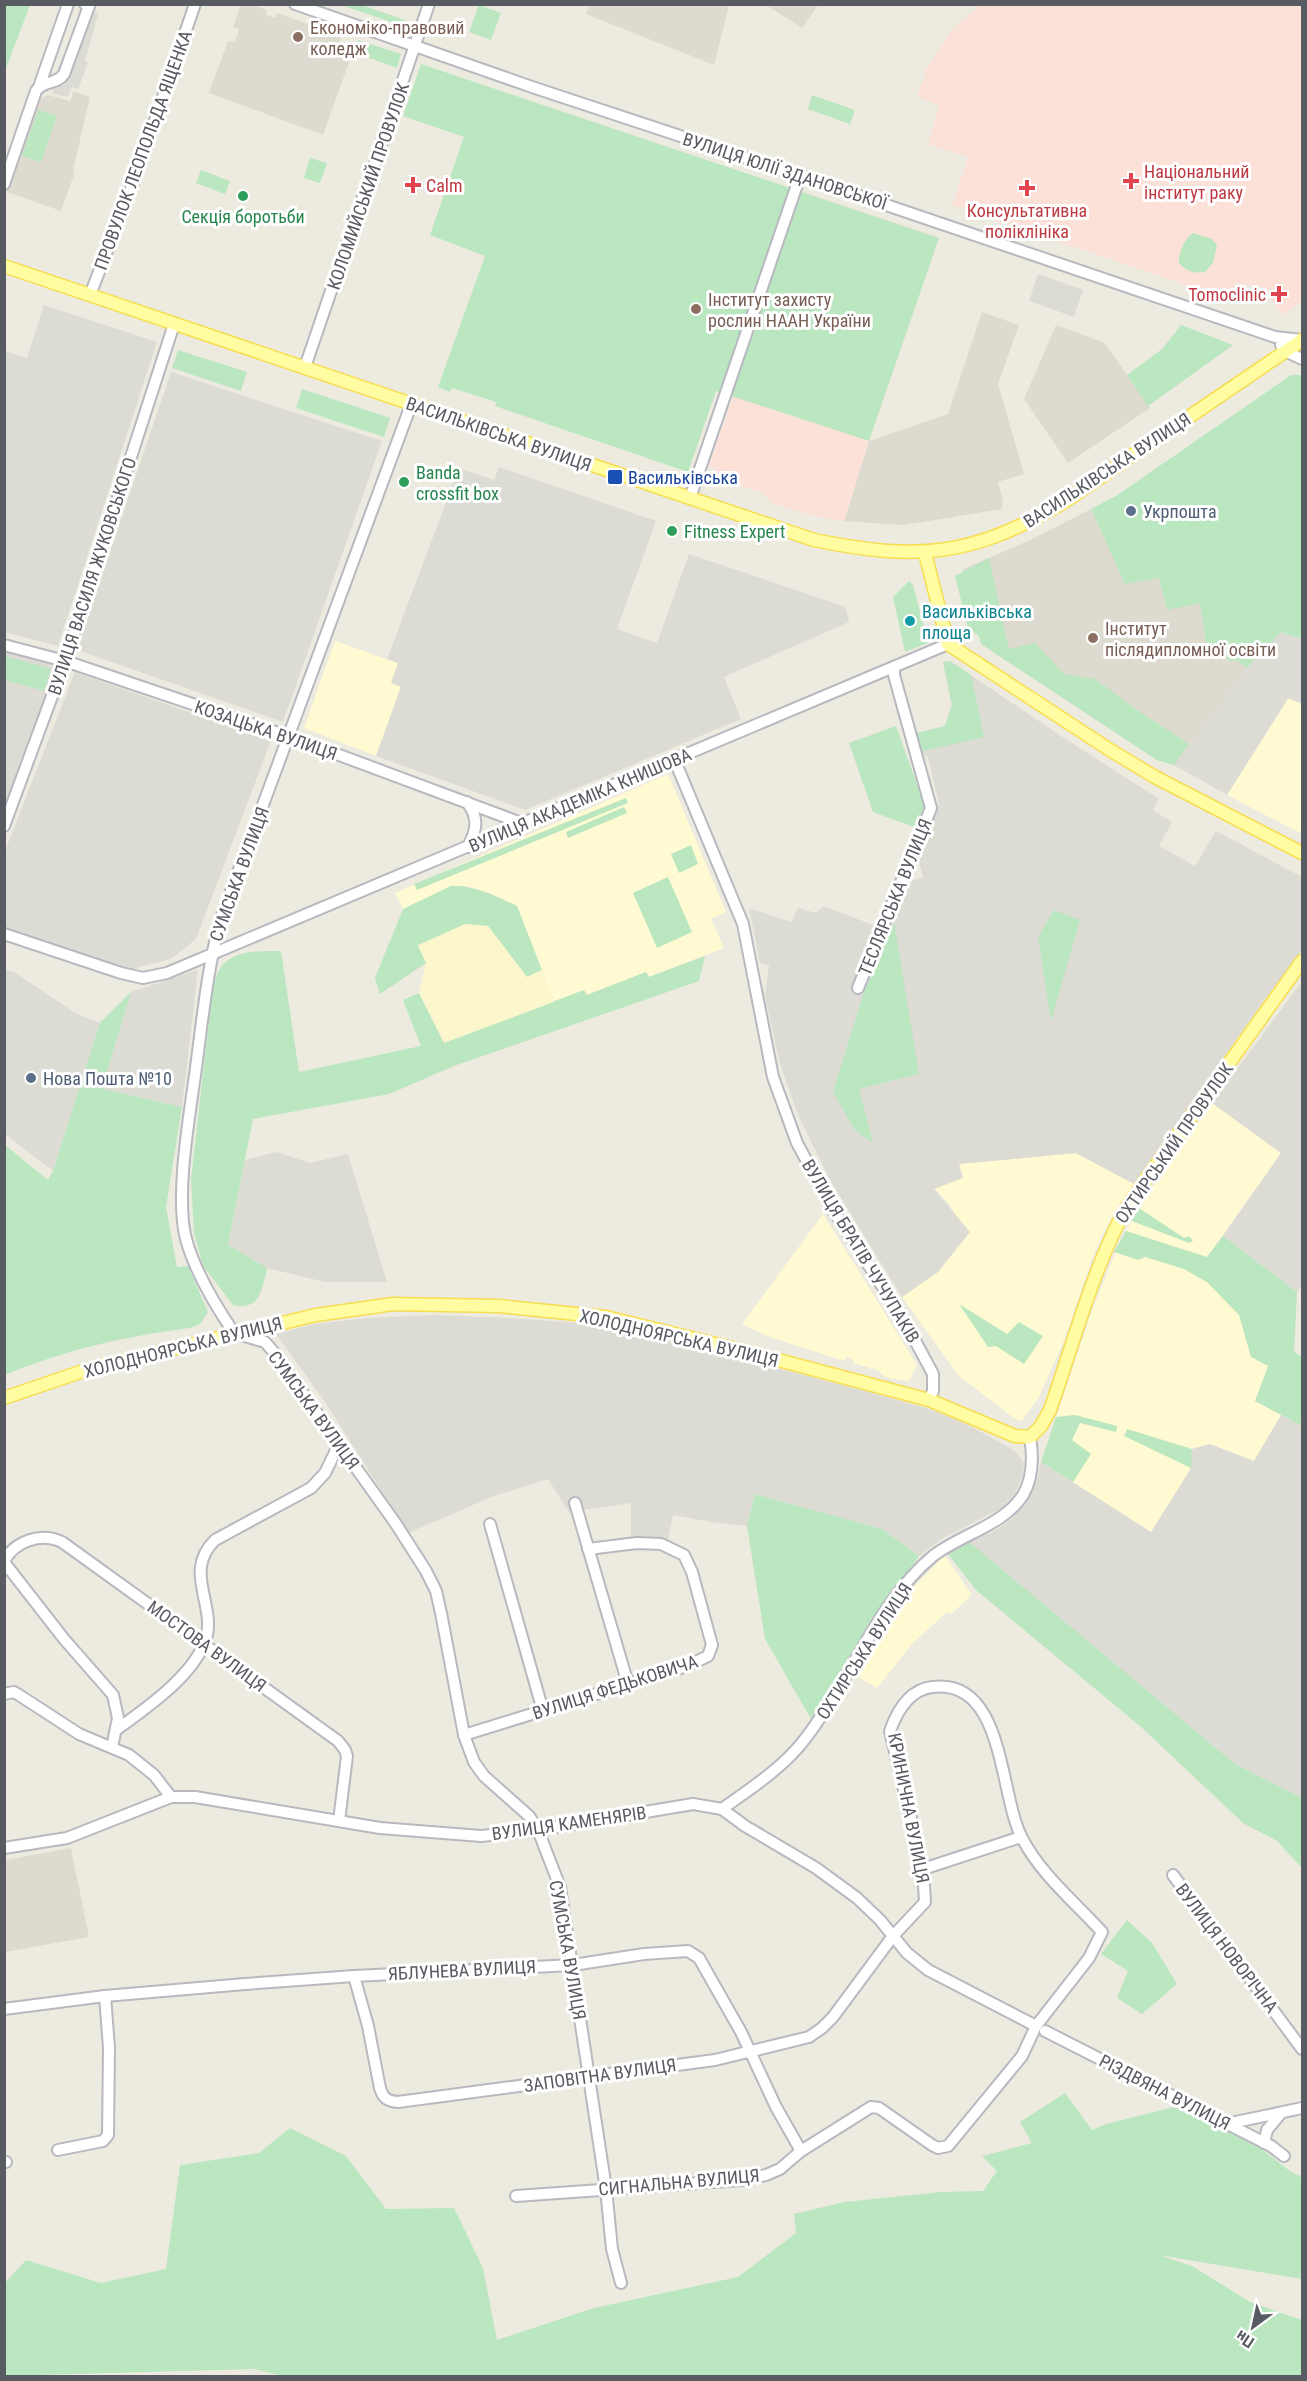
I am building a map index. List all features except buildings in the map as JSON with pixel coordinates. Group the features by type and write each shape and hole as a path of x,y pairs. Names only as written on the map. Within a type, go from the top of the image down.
{"main road":[{"name":"ВАСИЛЬКІВСЬКА ВУЛИЦЯ","path":"4,266 814,540 861,549 925,553 980,543 1028,523 1064,502 1302,340"},
{"path":"925,553 948,644 1155,777 1302,853"},
{"name":"ОХТИРСЬКИЙ ПРОВУЛОК","path":"1030,1437 1041,1426 1050,1410 1099,1266 1110,1238 1127,1206 1302,961"},
{"name":"ХОЛОДНОЯРСЬКА ВУЛИЦЯ","path":"4,1398 89,1369 316,1315 393,1304 527,1308 606,1317 929,1400 1015,1436 1030,1437"}],"street":[{"path":"4,184 68,4"},
{"path":"39,87 57,81 64,74 89,6 85,4"},
{"name":"ПРОВУЛОК ЛЕОПОЛЬДА ЯЩЕНКА","path":"90,295 136,176 195,4"},
{"name":"ВУЛИЦЯ ЮЛІЇ ЗДАНОВСЬКОЇ","path":"295,4 1275,338 1302,340"},
{"name":"КОЛОМИЙСЬКИЙ ПРОВУЛОК","path":"305,367 429,4"},
{"path":"690,498 800,176"},
{"name":"ВУЛИЦЯ ВАСИЛЯ ЖУКОВСЬКОГО","path":"4,826 65,662 174,324"},
{"path":"1275,338 1285,351 1302,359"},
{"name":"СУМСЬКА ВУЛИЦЯ","path":"411,405 220,921 211,954 188,1128 183,1212 186,1239 198,1269 234,1333 265,1342 415,1552 436,1591 464,1735 474,1762 484,1776 520,1807 538,1830 560,1887 590,2076 612,2249 621,2283"},
{"name":"ВУЛИЦЯ АКАДЕМІКА КНИШОВА","path":"4,934 121,974 142,978 167,973 675,761 948,644"},
{"name":"КОЗАЦЬКА ВУЛИЦЯ","path":"4,645 65,662 289,737 524,824"},
{"name":"ТЕСЛЯРСЬКА ВУЛИЦЯ","path":"858,988 931,808 894,675 894,667"},
{"name":"ВУЛИЦЯ БРАТІВ ЧУЧУПАКІВ","path":"675,761 742,924 773,1077 797,1143 833,1210 904,1320 933,1374 933,1391 929,1400"},
{"path":"467,801 475,812 477,824 468,847"},
{"name":"ОХТИРСЬКА ВУЛИЦЯ","path":"722,1809 788,1758 805,1739 891,1605 915,1574 933,1556 958,1539 1004,1516 1012,1509 1028,1481 1032,1462 1030,1437"},
{"path":"117,1730 180,1679 204,1644 208,1618 200,1565 208,1547 215,1540 311,1488 325,1473 339,1444"},
{"path":"575,1503 628,1683"},
{"path":"490,1524 543,1711"},
{"name":"МОСТОВА ВУЛИЦЯ","path":"4,1562 8,1554 29,1540 39,1537 56,1539 328,1734 345,1750 347,1756 339,1821"},
{"name":"ВУЛИЦЯ ФЕДЬКОВИЧА","path":"464,1735 687,1666 708,1656 712,1645 692,1572 684,1555 661,1544 637,1543 588,1549"},
{"path":"4,1562 64,1640 113,1695 117,1707 117,1730 112,1747"},
{"name":"КРИНИЧНА ВУЛИЦЯ","path":"893,1936 925,1902 923,1869 890,1731 897,1713 914,1694 936,1687 957,1690 978,1703 985,1712 1021,1837 1042,1870 1102,1932 1089,1958 1040,2028"},
{"path":"4,1694 14,1692 79,1734 112,1747 141,1764 171,1797"},
{"name":"ВУЛИЦЯ КАМЕНЯРІВ","path":"4,1848 67,1838 171,1797 195,1797 339,1821 453,1835 481,1836 538,1830 693,1804 722,1809 816,1868 849,1892 880,1920 907,1953 928,1970 1040,2028"},
{"path":"923,1869 1021,1837"},
{"name":"ВУЛИЦЯ НОВОРІЧНА","path":"1173,1875 1302,2049"},
{"name":"ЗАПОВІТНА ВУЛИЦЯ","path":"354,1976 368,2026 382,2096 388,2101 398,2102 715,2060 809,2037 822,2028 893,1936"},
{"name":"ЯБЛУНЕВА ВУЛИЦЯ","path":"4,2008 105,1996 354,1976 573,1965 644,1954 694,1953 699,1958 751,2052 776,2108 801,2151"},
{"path":"58,2150 103,2141 108,2135 110,2048 105,1996"},
{"name":"РІЗДВЯНА ВУЛИЦЯ","path":"1040,2028 1264,2143 1284,2156"},
{"name":"СИГНАЛЬНА ВУЛИЦЯ","path":"516,2196 742,2180 766,2175 780,2169 801,2151 871,2107 879,2109 932,2145 938,2148 948,2146 1022,2056 1040,2028"},
{"path":"1226,2124 1302,2108"},
{"path":"1264,2143 1267,2130 1281,2113"}],"shaded area":[{"path":"589,4 729,5 714,65 586,14"},
{"path":"241,5 253,5 267,10 266,15 275,18 277,13 341,36 340,41 351,45 348,52 352,54 323,135 209,93 228,41 235,42 239,29 233,27"},
{"path":"766,5 818,5 802,28"},
{"name":"Національний інститут раку","path":"980,5 1302,5 1302,301 1282,315 1264,288 1246,284 1215,295 952,205 968,157 928,144 939,105 917,97 927,68 950,32"},
{"path":"93,12 98,14 85,61 88,63 78,89 72,87 68,97 54,94 51,86 73,66"},
{"path":"74,91 90,97 73,170 75,172 61,211 7,192 41,98 48,95 70,101"},
{"path":"804,192 939,238 844,521 814,516 772,503 764,493 720,479 718,484 712,482 716,469 709,466"},
{"path":"1038,274 1083,290 1074,317 1029,301"},
{"path":"44,305 157,342 58,646 4,632 5,351 27,358"},
{"path":"982,312 1019,325 998,384 1024,474 998,482 1003,501 1002,509 904,525 844,521 869,441 948,414"},
{"path":"1056,325 1105,343 1150,408 1068,463 1024,399"},
{"path":"171,372 382,441 283,722 77,650"},
{"path":"499,467 656,521 617,629 657,643 689,554 846,607 849,622 724,677 741,719 525,810 376,756 401,687 391,683 398,663 387,659 459,468 494,480"},
{"name":"Інститут післядипломної освіти","path":"1091,509 1125,583 1159,578 1200,603 1237,660 1247,668 1174,765 1157,760 981,644 963,569 1030,540"},
{"path":"1281,632 1302,639 1302,704 1288,698 1227,795 1174,765 1238,678"},
{"path":"335,641 398,663 401,686 376,756 304,728"},
{"path":"5,650 59,664 5,814"},
{"path":"950,661 1159,799 1153,810 1172,822 1159,846 1195,866 1216,831 1302,877 1302,950 1134,1184 1076,1153 959,1164 963,1178 934,1189 970,1232 938,1272 902,1297 830,1180 798,1115 780,1064 765,997 769,965 760,963 749,908 791,922 798,908 816,913 824,906 878,927 855,989 864,992 912,880 923,878 919,861 939,804 928,757 918,752 913,734 945,726 952,705 943,662"},
{"path":"75,672 271,741 196,939 171,959 132,969 5,929 5,851"},
{"path":"1289,698 1302,704 1302,834 1227,795"},
{"path":"668,774 726,912 711,919 724,948 648,977 646,972 586,995 584,990 554,1002 517,906 489,893 466,886 451,886 403,909 395,893"},
{"path":"4,969 14,972 75,1013 100,1023 53,1171 5,1134"},
{"path":"198,970 182,1107 102,1089 131,992"},
{"path":"1300,984 1302,986 1302,1285 1297,1292 1223,1236 1281,1153 1212,1103"},
{"path":"1212,1103 1281,1153 1207,1257 1269,1366 1255,1401 1281,1415 1254,1461 1210,1444 1192,1449 1190,1470 1151,1532 1041,1462 1092,1311 1120,1241 1149,1192"},
{"path":"276,1152 310,1163 348,1154 387,1282 325,1282 267,1268 228,1245 245,1160"},
{"path":"1076,1153 1134,1184 1102,1235 1063,1343 1039,1397 1022,1421 1015,1419 959,1376 902,1297 938,1272 957,1218 949,1204 934,1188 959,1164"},
{"path":"823,1214 917,1365 909,1381 887,1378 877,1370 853,1363 853,1360 846,1357 845,1361 769,1337 742,1324"},
{"path":"433,1315 578,1323 647,1335 861,1390 926,1408 987,1435 1015,1451 1024,1463 1023,1474 1015,1494 1000,1509 943,1538 919,1556 882,1529 755,1494 747,1526 673,1515 667,1545 631,1537 631,1503 569,1512 548,1479 494,1496 408,1533 325,1402 276,1334 314,1324 368,1318"},
{"path":"1281,1415 1302,1426 1302,1798 1235,1764 968,1541 995,1531 1012,1519 1037,1481 1041,1462 1151,1532 1190,1470 1192,1449 1210,1444 1254,1461"},
{"path":"945,1555 971,1594 969,1598 952,1613 947,1612 913,1643 877,1688 856,1676 901,1600"},
{"path":"71,1848 89,1937 5,1952 5,1860"}],"green space":[{"path":"4,5 30,5 5,71 4,70"},
{"path":"341,5 361,5 408,21 406,27"},
{"path":"479,5 501,13 491,40 469,32"},
{"path":"358,40 401,54 397,68 353,52"},
{"path":"421,64 939,238 869,441 716,391 688,472 495,406 496,402 452,388 450,392 438,387 485,256 430,235 464,137 403,116"},
{"path":"812,95 855,110 850,124 808,109"},
{"path":"38,110 57,116 41,162 22,156"},
{"path":"310,158 327,163 320,183 304,178"},
{"path":"201,170 230,181 225,194 196,183"},
{"path":"1193,233 1212,239 1217,245 1213,263 1205,272 1191,271 1179,263 1183,246"},
{"path":"1181,325 1233,345 1148,406 1127,375 1162,349"},
{"path":"178,350 247,372 241,391 172,368"},
{"path":"1291,375 1302,375 1302,639 1281,632 1247,668 1237,660 1230,661 1206,642 1200,603 1167,610 1159,578 1125,584 1091,509 1116,496"},
{"path":"302,389 390,418 384,437 296,408"},
{"path":"989,558 1009,649 1035,643 1064,674 1095,679 1189,744 1174,765 1157,760 981,644 979,636 968,628 955,576"},
{"path":"909,581 913,585 928,643 905,652 893,597"},
{"path":"5,656 51,669 44,691 5,680"},
{"path":"950,661 971,675 984,737 918,752 913,734 945,726 952,705 943,662"},
{"path":"896,726 925,807 917,828 873,812 849,743"},
{"path":"626,798 628,803 417,890 414,884"},
{"path":"624,807 627,813 568,838 566,832"},
{"path":"691,845 698,864 679,873 671,854"},
{"path":"668,877 692,932 657,948 633,893"},
{"path":"451,886 477,889 517,906 542,970 527,977 488,926 418,946 426,963 380,994 375,978 403,909"},
{"path":"1054,910 1080,920 1051,1021 1038,937"},
{"path":"894,922 919,1074 859,1089 873,1143 855,1130 833,1092 864,992"},
{"path":"281,951 299,1072 421,1046 403,1000 419,993 445,1042 584,990 587,995 646,972 649,977 705,956 699,981 454,1066 389,1094 253,1119 228,1245 267,1268 261,1291 254,1302 242,1306 233,1305 203,1266 194,1233 191,1179 212,994 219,970 231,958 247,953"},
{"path":"131,992 102,1089 182,1107 166,1207 177,1267 188,1266 208,1312 200,1324 190,1328 96,1345 50,1358 5,1375 5,1145 48,1180 53,1171 100,1023"},
{"path":"1139,1208 1184,1238 1189,1236 1193,1241 1189,1243 1132,1221"},
{"path":"1126,1231 1207,1257 1223,1236 1297,1292 1294,1352 1302,1357 1302,1426 1255,1401 1268,1366 1251,1357 1239,1315 1207,1282 1184,1269 1145,1257 1138,1260 1114,1252"},
{"path":"959,1304 1007,1334 1019,1322 1043,1336 1024,1364 996,1346 988,1347"},
{"path":"1075,1415 1117,1426 1116,1432 1080,1423 1072,1440 1091,1454 1073,1482 1041,1462 1056,1417"},
{"path":"1127,1429 1192,1449 1191,1468 1124,1436"},
{"path":"755,1494 882,1529 919,1556 872,1619 811,1719 765,1639 747,1526"},
{"path":"968,1541 1235,1764 1302,1798 1302,1868 1277,1841 1243,1823 1140,1726 976,1590 948,1554"},
{"path":"1127,1920 1152,1943 1177,1984 1142,2014 1117,1998 1128,1971 1101,1954"},
{"path":"1065,2093 1092,2130 1106,2124 1178,2106 1263,2150 1291,2172 1302,2177 1302,2279 1159,2255 1192,2266 1250,2302 1302,2320 1302,2374 1297,2376 282,2376 254,2369 5,2376 5,2283 26,2260 101,2283 166,2269 180,2165 259,2153 290,2128 346,2156 386,2209 454,2208 483,2268 497,2340 594,2308 738,2277 796,2233 794,2214 845,2202 941,2192 983,2191 997,2171 982,2156 1032,2143 1020,2122"}],"sand":[{"path":"465,924 488,926 527,977 542,970 554,1002 444,1043 419,993 426,963 418,945"}],"place":[{"name":"Економіко-правовий коледж","path":"298,37"},
{"name":"Національний інститут раку","path":"1131,181"},
{"name":"Calm","path":"413,185"},
{"name":"Консультативна поліклініка","path":"1027,188"},
{"name":"Секція боротьби","path":"243,196"},
{"name":"Tomoclinic","path":"1279,294"},
{"name":"Інститут захисту рослин НААН України","path":"696,309"},
{"name":"Васильківська","path":"615,477"},
{"name":"Banda crossfit box","path":"404,482"},
{"name":"Укрпошта","path":"1131,511"},
{"name":"Fitness Expert","path":"672,531"},
{"name":"Васильківська площа","path":"910,621"},
{"name":"Інститут післядипломної освіти","path":"1093,638"},
{"name":"Нова Пошта №10","path":"31,1078"}]}
